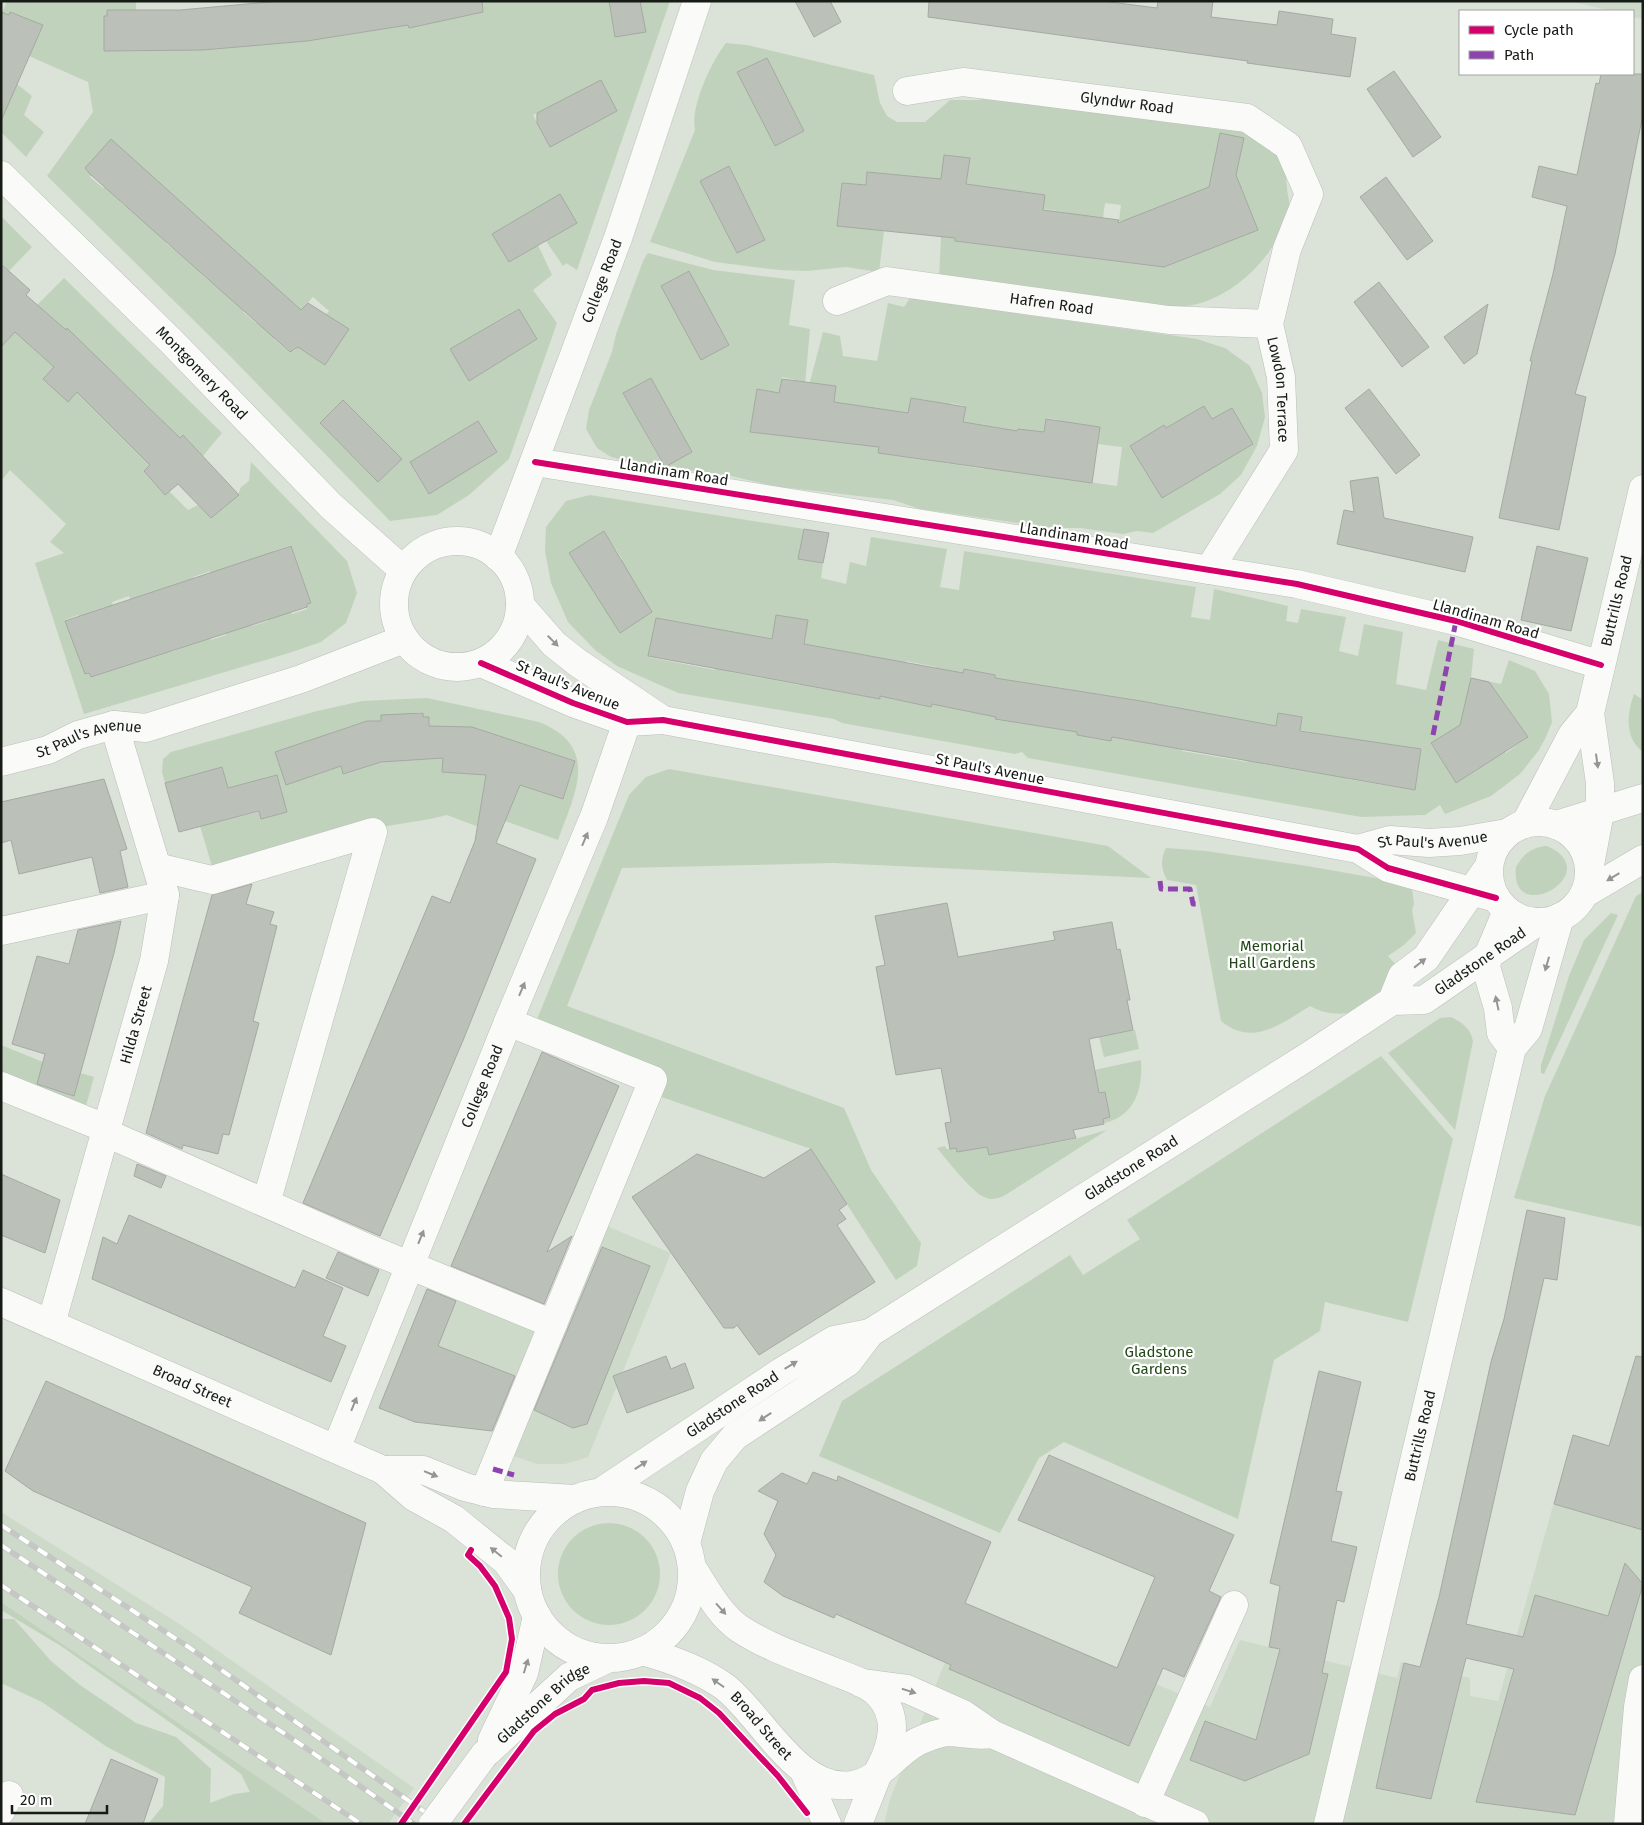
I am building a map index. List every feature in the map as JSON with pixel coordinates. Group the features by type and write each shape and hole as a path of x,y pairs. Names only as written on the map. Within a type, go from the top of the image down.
{"street":[{"name":"College Road","path":"498,557 618,238 697,1"},
{"name":"Glyndwr Road","path":"907,91 963,82 1247,118 1288,146 1308,194"},
{"name":"Montgomery Road","path":"1,175 171,341 331,506 404,570"},
{"name":"Lowdon Terrace","path":"1209,570 1284,450 1281,376 1268,324 1288,249 1308,194"},
{"name":"Hafren Road","path":"837,301 887,281 1168,320 1268,324"},
{"name":"Llandinam Road","path":"535,462 1297,584 1456,621 1601,665"},
{"name":"Buttrills Road","path":"1587,882 1600,812 1600,783 1590,713 1643,489"},
{"path":"459,541 480,545 498,557 510,571 517,587 520,605 517,624 509,640 497,654 481,663 460,668 438,665 419,655 404,639 396,623 394,605 396,587 404,570 418,554 437,544 459,541"},
{"path":"520,605 554,644 578,663 663,720"},
{"name":"St Paul's Avenue","path":"1,762 48,750 78,735 114,725 146,728 301,679 404,639"},
{"name":"St Paul's Avenue","path":"481,663 573,704 628,722 663,720 1358,849 1388,868 1491,900"},
{"name":"Buttrills Road","path":"1516,829 1572,735 1590,713"},
{"name":"College Road","path":"336,1449 508,1022 594,817 628,722"},
{"name":"Hilda Street","path":"51,1324 154,960 164,895 114,725"},
{"path":"1556,825 1643,798"},
{"path":"1491,900 1521,919 1549,920 1568,913 1587,882 1586,853 1578,839 1565,828 1549,822 1516,829 1493,850 1489,866 1491,900 1486,967 1498,1008 1501,1033 1512,1048"},
{"name":"St Paul's Avenue","path":"1358,849 1390,840 1429,843 1460,841 1516,829"},
{"path":"157,867 212,880 373,832 266,1204"},
{"path":"1587,882 1643,859"},
{"path":"1,931 164,895"},
{"path":"1392,1001 1402,976 1426,958 1491,900"},
{"name":"Buttrills Road","path":"1328,1824 1512,1048 1528,1029 1549,920"},
{"name":"Gladstone Road","path":"686,1543 703,1484 714,1461 735,1436 848,1362 870,1333 1299,1062 1392,1001 1424,1000 1488,956 1549,920"},
{"path":"484,1492 653,1080 508,1022"},
{"path":"1,1086 105,1130 266,1204 409,1266 552,1324"},
{"name":"Broad Street","path":"1,1302 383,1470 414,1497 454,1519 506,1561 527,1590"},
{"name":"Gladstone Road","path":"588,1496 834,1340 870,1333"},
{"name":"Broad Street","path":"383,1470 423,1470 464,1487 484,1492 588,1496"},
{"path":"627,1494 652,1504 672,1521 686,1543 693,1570 690,1596 680,1620 660,1641 635,1655 607,1658 580,1653 555,1638 537,1616 527,1590 527,1561 536,1534 553,1514 588,1496 627,1494"},
{"name":"Broad Street","path":"693,1570 712,1598 739,1628 861,1682 879,1695 890,1720 893,1733 891,1748 879,1771"},
{"path":"1145,1803 1234,1605"},
{"name":"Gladstone Bridge","path":"514,1716 537,1616"},
{"name":"Broad Street","path":"642,1651 688,1666 726,1688 804,1771 824,1783 839,1786 854,1785 879,1771 919,1740 946,1732 976,1737 992,1734"},
{"name":"Gladstone Bridge","path":"433,1824 514,1716 569,1677 607,1658"},
{"path":"1628,1824 1643,1679"},
{"name":"Broad Street","path":"861,1682 907,1689 963,1714 992,1734 1195,1824"},
{"path":"804,1771 826,1824"},
{"path":"858,1824 879,1771"}],"shaded area":[{"path":"1570,1 1643,1 1643,19 1634,17 1634,10 1607,10"},
{"path":"602,1224 671,1253 588,1457 565,1464 537,1464 507,1454"},
{"path":"430,1283 545,1328 503,1432 439,1425 381,1403"},
{"path":"1573,1435 1643,1456 1643,1824 884,1824 890,1799 943,1667 971,1605 1210,1707 1240,1640 1397,1678 1401,1662 1470,1678 1470,1696 1498,1701"},
{"path":"1,1512 181,1625 414,1788 388,1824 327,1824 1,1602"}],"green space":[{"path":"7,1 136,1 136,14 127,14 127,10 107,11 107,16 104,16 104,51 171,50 171,29 203,27 206,50 286,42 283,1 304,1 305,6 302,6 308,41 372,31 367,1 403,1 409,28 473,14 471,1 609,1 615,37 645,32 640,1 670,1 577,270 566,263 563,266 546,241 576,223 560,195 492,234 509,262 538,245 552,275 533,290 557,323 509,459 469,495 437,515 390,521 231,357 47,176 93,112 88,82 29,56 43,25 10,12 9,15 2,13","holes":["601,80 617,111 550,146 533,115","111,139 163,186 140,213 138,211 135,214 120,202 123,198 106,185 103,188 90,177 92,174 85,168","188,209 241,256 218,283 215,280 212,283 198,271 200,268 182,252 180,254 166,243 168,239 164,235","264,278 301,310 313,297 329,311 294,351 292,349 289,352 274,339 277,335 258,320 256,323 243,312 244,309 241,305","518,309 537,339 469,380 451,349","327,315 348,329 325,365 304,351","343,400 402,459 378,482 320,423","478,421 497,452 429,494 410,462"]},
{"path":"726,43 747,45 874,75 880,103 887,116 897,122 925,122 950,100 980,100 997,92 1242,128 1273,150 1282,162 1286,173 1289,202 1285,222 1269,252 1246,277 1233,287 1219,296 1204,302 1169,308 1147,308 939,279 941,237 924,178 868,172 866,185 842,183 837,225 884,231 879,272 846,267 807,271 779,270 715,262 650,242 695,130 694,120 703,85","holes":["767,58 804,131 775,146 738,72","729,167 765,239 737,253 700,181","985,187 1001,189 1000,201 1068,213 1004,246 955,241 961,197","1105,203 1121,205 1119,221 1136,223 1131,263 1075,256 1080,216 1103,218","1148,229 1258,230 1164,267"]},
{"path":"1,76 17,84 32,96 24,115 44,132 26,157 1,132"},
{"path":"1,216 32,247 9,271 1,263"},
{"path":"648,253 713,270 795,280 789,325 810,329 804,396 793,395 796,380 782,377 779,393 757,389 750,432 854,444 858,406 834,402 836,386 806,397 823,332 840,336 843,356 877,361 888,303 904,307 910,298 1197,339 1225,348 1250,366 1262,393 1265,417 1257,446 1241,475 1220,494 1153,533 1137,531 1123,534 1080,528 1054,528 920,509 893,500 773,486 727,475 677,469 661,470 611,457 597,448 586,429 589,410 612,352 616,334 643,261","holes":["688,271 728,344 701,360 661,286","651,378 692,452 664,467 623,393","911,398 926,400 924,414 949,418 951,403 966,406 963,423 990,427 984,469 878,453 884,410 908,413","1204,406 1212,419 1232,408 1253,444 1162,498 1138,459 1152,433 1164,425 1174,440 1190,414","1047,418 1059,420 1057,434 1100,427 1098,444 1122,447 1117,486 1012,471 1018,429 1044,432"]},
{"path":"64,278 222,433 203,456 183,435 144,471 165,495 169,491 188,510 198,505 211,518 238,495 241,487 249,481 251,462 347,561 357,593 346,623 321,642 84,714 35,563 64,553 50,542 66,524 10,470 1,481 1,340 5,343 18,329 15,327","holes":["67,329 94,354 100,368 68,402 44,379 54,367 28,344","119,378 162,420 134,449 91,406","291,545 311,603 307,604 307,609 292,614 290,610 267,617 268,621 252,626 250,623 279,567 274,551","210,571 230,629 226,631 226,635 211,640 209,636 186,643 187,646 171,652 170,648 198,593 193,577","129,596 147,647 145,659 91,677 89,673 85,674 65,620 78,615 84,631 117,618 112,602"]},
{"path":"590,495 804,529 799,558 823,563 821,578 846,584 850,562 866,566 871,537 947,549 940,587 959,590 964,551 1196,587 1191,617 1210,620 1214,589 1288,606 1286,621 1298,623 1301,609 1346,617 1339,651 1358,656 1364,624 1403,632 1396,684 1426,690 1438,640 1474,649 1471,678 1501,684 1509,660 1535,671 1549,694 1552,722 1539,750 1520,774 1491,796 1445,814 1440,805 1425,815 1361,817 1028,758 1022,752 1015,754 842,723 834,719 678,693 617,666 595,650 568,622 551,583 545,551 546,527 566,501","holes":["604,531 622,559 612,566 636,586 652,612 620,632 569,553","777,615 808,620 804,645 807,646 800,685 731,672 737,633 773,639","656,618 722,630 715,670 648,657","820,647 887,659 880,699 813,687","906,661 936,667 934,674 962,679 964,669 995,675 987,715 934,696 931,707 899,700","1002,680 1030,724 995,718","1084,692 1171,706 1164,746 1113,730 1111,741 1077,735","1503,702 1528,737 1506,753 1499,742 1456,783 1431,744","1186,711 1254,722 1247,762 1182,751","1278,713 1302,717 1300,730 1341,737 1335,776 1263,764 1269,725 1276,726","1353,740 1421,751 1414,790 1347,779"]},
{"path":"1634,694 1643,700 1643,752 1637,746 1630,733 1629,717"},
{"path":"427,698 539,722 558,732 571,744 577,758 578,773 576,789 558,840 505,821 500,835 447,815 351,832 215,876 200,826 259,812 261,819 287,812 277,775 228,788 222,767 165,783 162,772 163,759 171,752 317,711 362,701","holes":["423,712 423,717 429,717 431,759 376,721 381,721 381,715 391,715 391,720 413,719 413,713","360,723 343,773 330,733","445,726 477,728 474,774 443,772","504,738 575,761 564,798 527,787","313,740 324,772 286,784"]},
{"path":"669,769 1108,846 1151,878 833,863 622,868 567,1006 844,1108 871,1170 921,1243 917,1266 896,1280 811,1149 656,1095 535,1024 629,795 646,777"},
{"path":"1547,846 1563,857 1567,869 1562,881 1552,890 1539,895 1526,894 1518,885 1516,867 1528,852"},
{"name":"Memorial Hall Gardens","path":"1166,848 1206,851 1404,883 1412,889 1414,904 1412,910 1416,933 1404,945 1388,956 1398,967 1369,1010 1331,1013 1310,1006 1277,1026 1266,1030 1244,1032 1233,1029 1221,1021 1196,885 1167,880 1162,864"},
{"path":"1643,892 1643,1227 1514,1198 1545,1096 1636,896"},
{"path":"1611,913 1618,915 1544,1074 1541,1073 1541,1065 1569,976 1584,940"},
{"path":"1451,1017 1465,1026 1473,1041 1455,1130 1388,1053 1440,1018"},
{"path":"1135,1030 1139,1049 1104,1057 1099,1037"},
{"path":"1,1045 43,1062 94,1077 84,1113 1,1079"},
{"name":"Gladstone Gardens","path":"1381,1056 1453,1139 1408,1322 1325,1302 1320,1331 1274,1360 1238,1519 1064,1442 1039,1458 1000,1533 819,1456 842,1401 1070,1255 1083,1275 1140,1239 1127,1220"},
{"path":"1141,1060 1140,1081 1135,1100 1123,1114 1104,1123 1104,1119 1110,1117 1105,1092 1099,1093 1094,1070"},
{"path":"1107,1130 1007,1194 993,1199 984,1197 973,1189 937,1148 945,1146 946,1149 987,1147 989,1155 1075,1139"},
{"path":"609,1523 629,1527 645,1538 656,1554 660,1574 656,1594 645,1610 629,1621 609,1625 589,1621 573,1610 562,1594 558,1574 562,1554 573,1538 589,1527"},
{"path":"1,1602 327,1824 148,1824 163,1806 165,1777 107,1747 42,1702 1,1683 1,1619 14,1619 51,1661 80,1685 136,1723 176,1737 211,1769 210,1803 234,1794 250,1792 241,1774 61,1646 1,1610"}],"building":[{"path":"280,1 482,1 483,12 409,28 408,25 307,41 203,50 104,51 104,16 107,16 107,10 180,10"},
{"path":"609,1 640,1 646,32 615,37"},
{"path":"795,1 830,1 841,22 814,37"},
{"path":"929,1 1103,1 1157,8 1158,1 1213,1 1211,17 1277,25 1279,11 1333,19 1331,34 1356,38 1350,77 928,17"},
{"path":"1,12 9,15 10,12 43,25 1,121"},
{"path":"767,58 804,131 775,146 737,72"},
{"path":"1394,71 1441,137 1413,157 1367,89"},
{"path":"1643,74 1643,114 1615,254 1575,394 1586,397 1559,530 1499,518 1532,361 1530,361 1553,274 1567,206 1532,197 1539,166 1577,175 1596,83 1599,84 1601,75"},
{"path":"601,80 617,111 550,147 537,123 537,113"},
{"path":"1220,133 1244,138 1236,175 1258,230 1164,267 955,241 955,238 837,226 842,183 866,185 867,172 941,179 944,155 970,158 966,184 1045,195 1043,210 1119,220 1118,223 1209,187"},
{"path":"111,139 301,310 308,303 349,329 325,365 298,347 290,352 91,175 85,168"},
{"path":"729,166 765,240 737,253 700,181"},
{"path":"1386,177 1433,241 1407,260 1360,197"},
{"path":"560,194 577,223 509,262 492,234"},
{"path":"1,264 30,290 26,295 66,330 67,328 180,438 183,435 239,495 211,518 178,484 165,495 144,471 150,465 77,392 68,402 43,379 54,367 15,332 1,347"},
{"path":"689,271 729,345 701,360 661,286"},
{"path":"1379,282 1429,347 1402,367 1354,302"},
{"path":"1488,304 1477,354 1464,364 1444,337"},
{"path":"519,309 537,339 469,381 450,349"},
{"path":"651,378 692,452 665,467 623,393"},
{"path":"782,379 836,386 834,402 908,413 911,398 966,407 963,422 1017,431 1018,429 1044,432 1046,419 1100,427 1092,483 878,453 879,447 750,432 757,389 779,393"},
{"path":"1369,389 1420,455 1396,474 1345,408"},
{"path":"343,400 402,459 378,482 320,423"},
{"path":"1204,406 1212,419 1232,408 1253,444 1162,498 1130,446 1164,425 1166,428"},
{"path":"478,421 497,452 429,494 410,462"},
{"path":"1378,477 1384,518 1473,537 1465,572 1337,544 1344,510 1354,512 1350,481"},
{"path":"804,529 829,533 823,563 798,559"},
{"path":"604,531 652,612 620,633 569,553"},
{"path":"291,546 311,603 307,604 307,607 91,677 89,673 85,674 65,621"},
{"path":"1537,546 1588,558 1571,631 1521,620"},
{"path":"776,615 808,620 804,644 963,673 964,669 995,675 995,678 1141,701 1276,726 1278,713 1302,717 1300,731 1421,749 1415,790 1112,737 1111,741 1077,735 1077,732 995,719 996,717 932,704 931,707 880,696 880,699 648,656 656,618 772,639"},
{"path":"1471,678 1489,682 1528,737 1456,783 1431,743 1460,725"},
{"path":"423,713 423,717 429,717 429,726 472,727 575,761 563,799 520,785 496,843 536,859 464,1038 380,1236 303,1203 432,896 450,903 475,841 486,775 442,772 443,758 381,762 343,774 341,766 286,785 275,752 367,721 381,721 381,715"},
{"path":"222,767 228,788 277,775 287,812 261,819 259,811 179,832 165,783"},
{"path":"104,779 127,849 120,851 128,887 100,893 92,857 19,874 11,840 1,843 1,802"},
{"path":"252,884 246,904 274,912 270,924 277,926 253,1021 259,1023 229,1135 223,1134 218,1154 183,1145 182,1149 146,1133 212,895"},
{"path":"947,903 958,957 1055,940 1053,932 1112,922 1117,950 1120,949 1130,1000 1127,1000 1133,1030 1089,1039 1099,1093 1105,1092 1110,1117 1103,1119 1104,1124 1073,1130 1076,1138 989,1155 987,1147 957,1152 956,1148 950,1149 945,1123 951,1122 941,1068 896,1075 876,967 885,965 875,916"},
{"path":"121,921 114,953 74,1096 37,1084 45,1054 12,1044 37,956 69,964 78,930"},
{"path":"542,1052 619,1086 547,1252 572,1236 544,1304 451,1266"},
{"path":"811,1149 847,1204 839,1210 846,1219 837,1225 875,1282 759,1355 737,1325 734,1328 724,1328 632,1197 697,1154 764,1178"},
{"path":"137,1164 166,1176 161,1188 134,1176"},
{"path":"1,1174 60,1200 45,1253 1,1235"},
{"path":"1527,1210 1565,1218 1557,1280 1544,1278 1466,1624 1523,1637 1535,1595 1608,1616 1625,1563 1643,1584 1575,1815 1476,1802 1514,1669 1466,1658 1431,1799 1376,1788 1404,1663 1420,1667 1439,1597 1491,1362 1504,1319"},
{"path":"129,1215 295,1288 303,1270 343,1288 323,1336 346,1346 331,1382 92,1279 103,1237 117,1244"},
{"path":"602,1247 650,1266 587,1424 573,1428 534,1410"},
{"path":"338,1252 379,1270 368,1296 326,1278"},
{"path":"427,1289 456,1301 438,1346 515,1376 492,1431 415,1422 379,1408"},
{"path":"666,1356 671,1369 685,1363 694,1388 627,1413 613,1376"},
{"path":"1636,1356 1643,1357 1643,1530 1554,1504 1573,1435 1609,1446"},
{"path":"1319,1371 1361,1382 1336,1491 1342,1492 1331,1541 1357,1547 1344,1602 1337,1600 1322,1673 1328,1674 1309,1754 1245,1781 1190,1760 1205,1721 1256,1740 1280,1649 1269,1647 1280,1586 1270,1583"},
{"path":"46,1381 366,1523 331,1655 239,1613 252,1587 33,1491 5,1471"},
{"path":"1049,1455 1234,1535 1209,1591 1221,1597 1184,1677 1163,1668 1129,1746 949,1669 951,1665 836,1614 834,1618 783,1596 764,1582 776,1555 764,1534 778,1501 758,1491 782,1473 807,1484 813,1472 837,1481 838,1476 991,1542 965,1603 1117,1668 1155,1577 1018,1520"},
{"path":"111,1759 158,1779 143,1824 85,1824"}],"railway":[{"path":"1,1525 187,1646 442,1824"},
{"path":"1,1545 303,1746 414,1824"},
{"path":"1,1585 361,1824"}],"marked path":[{"path":"1433,735 1456,621"},
{"path":"1160,881 1161,889 1190,889 1193,904 1199,904"},
{"path":"493,1469 514,1475"}],"cycle path":[{"path":"535,462 1297,584 1456,621 1601,665"},
{"path":"481,663 573,703 627,722 663,720 1358,849 1388,868 1496,898"},
{"path":"401,1824 506,1672 512,1639 509,1618 495,1586 480,1566 468,1555 471,1550"},
{"path":"464,1824 534,1731 555,1714 584,1699 592,1690 619,1683 644,1681 669,1683 700,1698 719,1713 778,1776 807,1813"}]}
